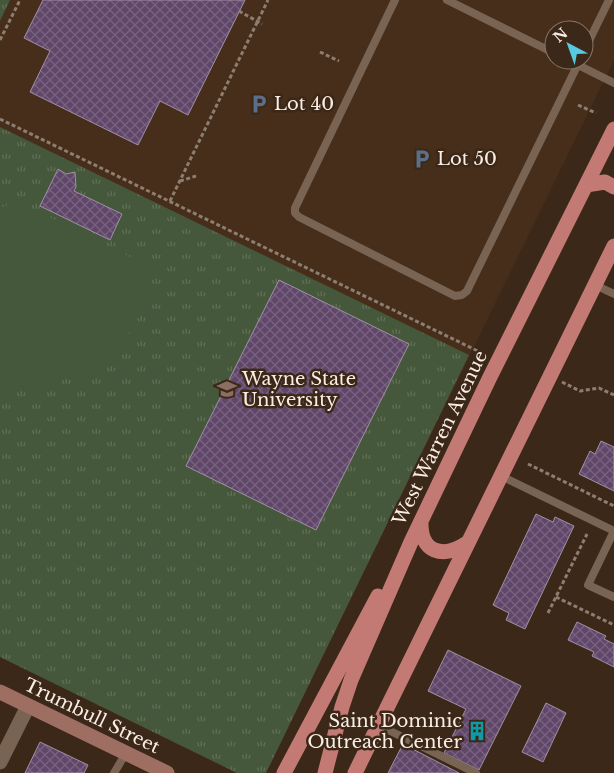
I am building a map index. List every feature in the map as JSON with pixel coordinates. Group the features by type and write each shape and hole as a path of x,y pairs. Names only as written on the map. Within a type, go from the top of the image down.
{"main road":[{"name":"West Warren Avenue","path":"325,773 351,680 411,542 498,361 614,129"},
{"path":"586,185 604,182 614,187"},
{"path":"355,773 614,246"},
{"path":"421,521 423,540 426,545 434,550 450,552 468,543"},
{"path":"284,773 400,552 411,542"}],"street":[{"name":"Trumbull Street","path":"0,692 167,773"},
{"path":"0,762 28,706"}],"lane":[{"path":"395,0 295,208 295,213 299,217 455,296 462,295 467,291 574,70"},
{"path":"446,0 544,48"},
{"path":"594,31 609,0"},
{"path":"592,70 614,83"},
{"path":"595,285 614,294"},
{"path":"501,476 614,531 588,585 614,598"},
{"path":"378,725 476,773"},
{"path":"114,773 126,753"}],"path":[{"path":"0,40 20,0"},
{"path":"170,201 268,0"},
{"path":"239,11 262,24"},
{"path":"320,52 339,61"},
{"path":"578,105 596,113"},
{"path":"0,119 498,361"},
{"path":"180,181 196,176"},
{"path":"550,376 580,390 599,388 614,395"},
{"path":"528,464 614,506"},
{"path":"548,613 587,534"},
{"path":"556,597 614,625"}],"shaded area":[{"name":"Wayne State University","path":"0,0 614,0 614,60 266,773 237,773 0,657"}],"green space":[{"path":"0,0 10,0 0,21"},
{"path":"0,127 469,355 266,773 237,773 0,657"},
{"path":"17,201 142,263 155,265 140,313 116,349 100,362 63,380 43,385 21,387 0,386 0,208"}],"building":[{"path":"43,0 245,0 188,115 160,101 138,145 30,92 50,51 24,38"},
{"path":"58,169 66,174 75,172 76,187 74,191 122,214 110,240 40,206"},
{"path":"279,280 409,344 316,530 186,466"},
{"path":"601,441 614,447 614,491 579,474 590,451 595,454"},
{"path":"536,514 553,522 555,517 574,526 525,629 506,620 509,613 493,605"},
{"path":"577,622 606,636 604,639 614,644 614,667 592,656 594,652 568,640"},
{"name":"Saint Dominic Outreach Center","path":"448,650 521,686 479,770 444,753 466,709 428,691"},
{"path":"546,703 566,713 543,762 522,752"},
{"path":"40,742 88,765 84,773 25,773"},
{"path":"403,744 459,773 388,773"}],"place":[{"name":"Lot 40","path":"259,104"},
{"name":"Lot 50","path":"422,159"},
{"name":"Wayne State University","path":"227,389"},
{"name":"Saint Dominic Outreach Center","path":"477,731"}]}
